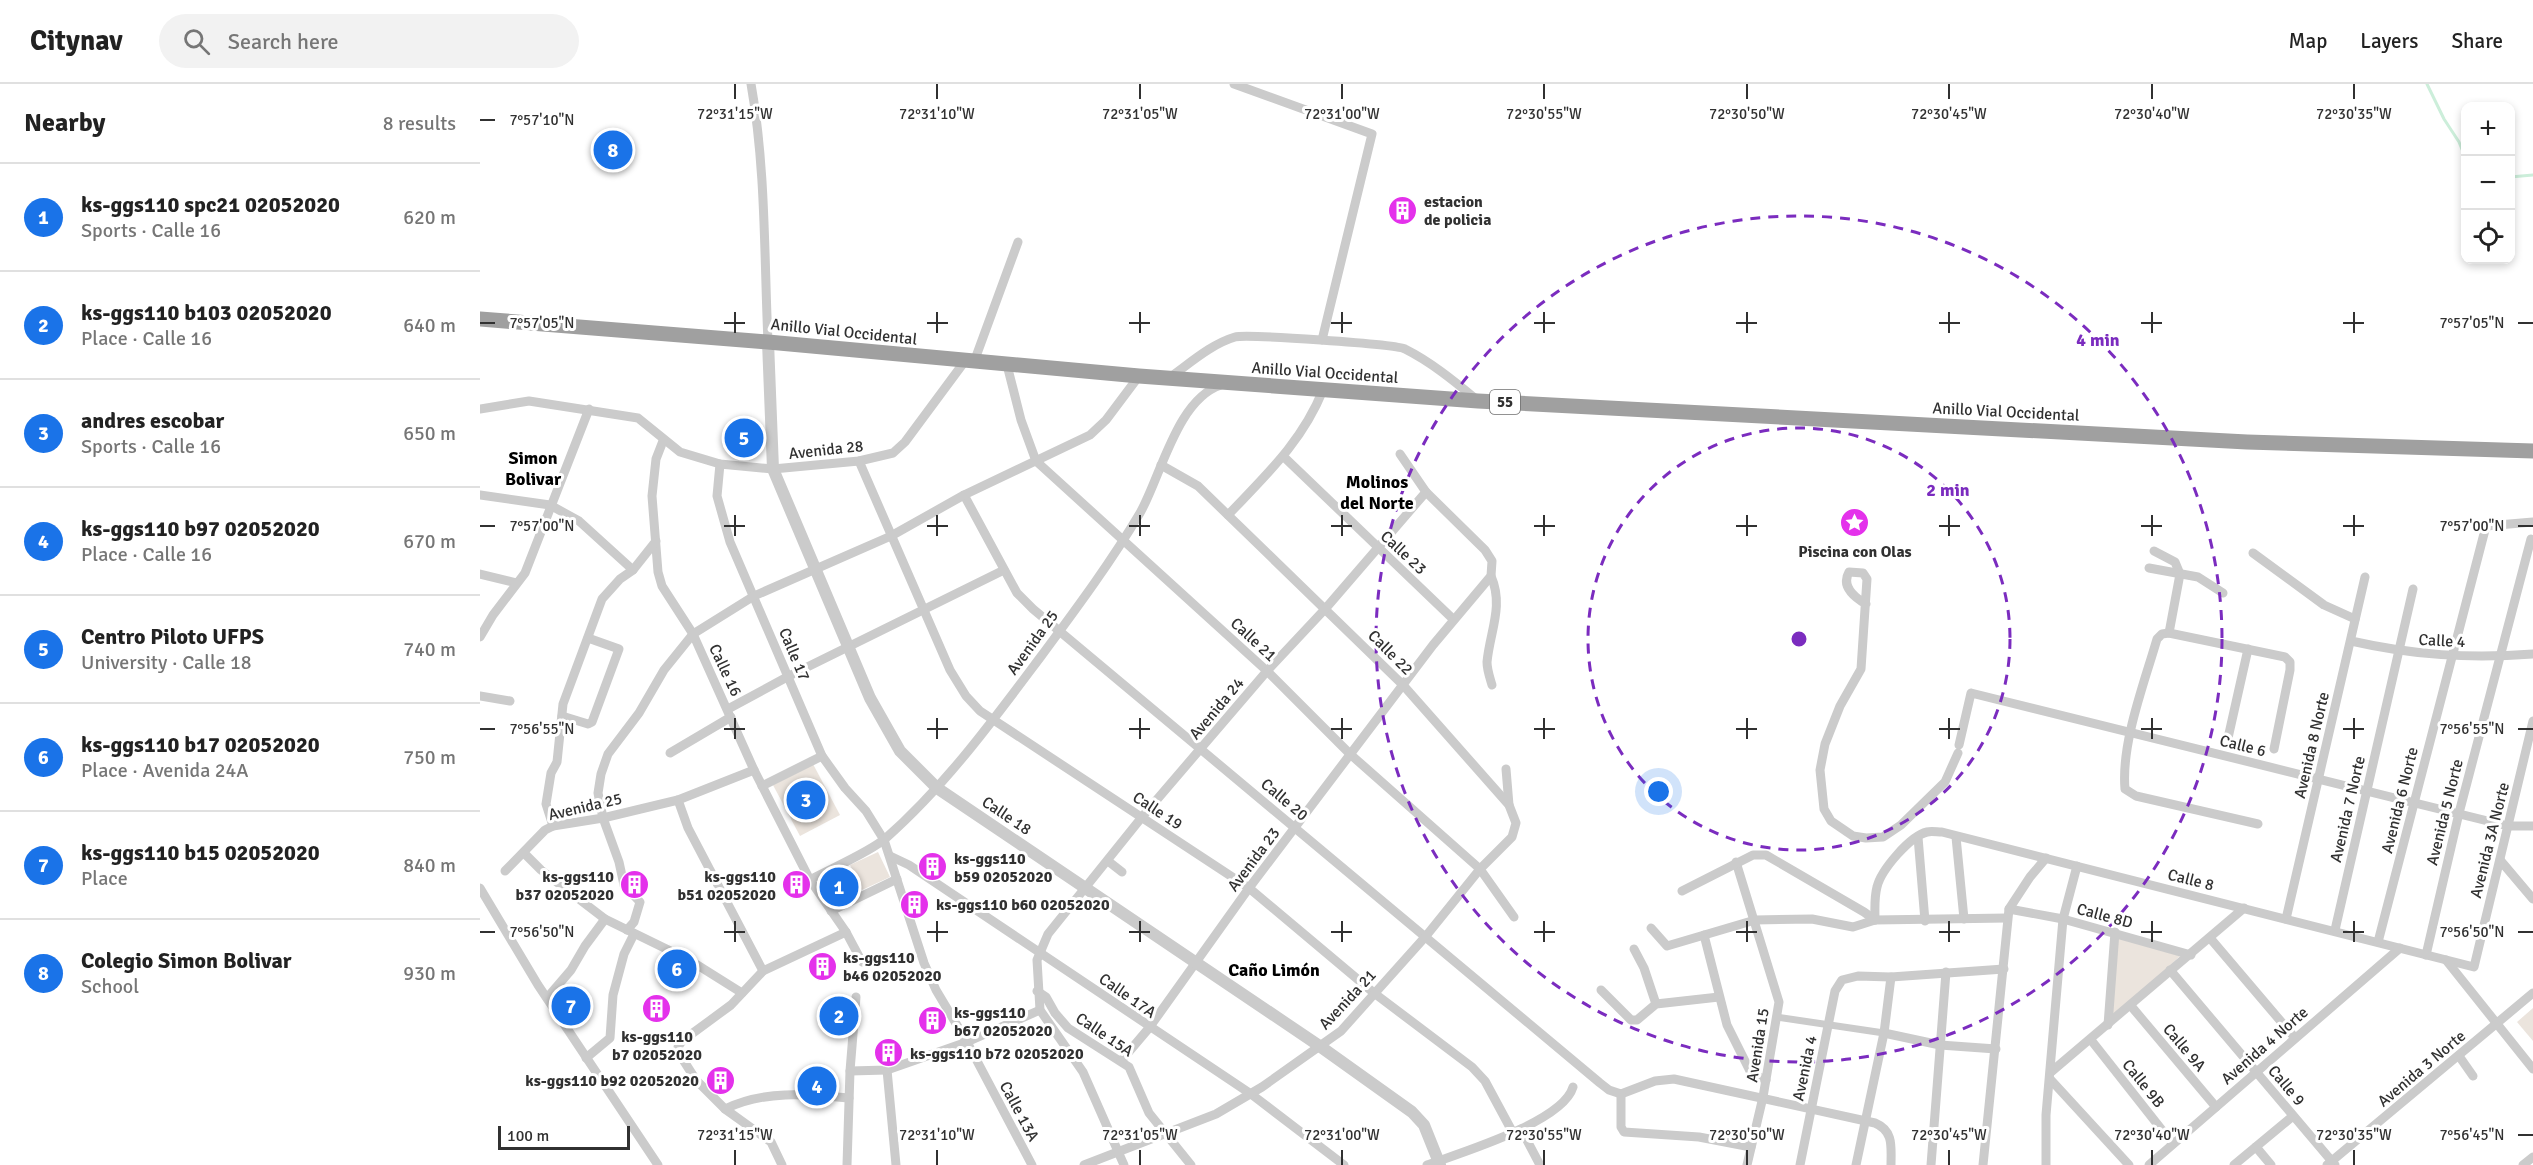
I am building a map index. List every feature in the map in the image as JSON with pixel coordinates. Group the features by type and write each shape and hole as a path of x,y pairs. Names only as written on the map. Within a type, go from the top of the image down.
{"highway":[{"name":"Anillo Vial Occidental","path":"480,319 768,342 1139,376 1478,401 2247,442 2533,451"}],"street":[{"path":"751,84 759,146 768,342"},
{"path":"1234,84 1372,134 1322,340"},
{"name":"Avenida 28","path":"480,409 529,400 638,418 649,425 663,441 680,452 720,464 773,469 859,462 893,453 905,442 969,362 1018,242"},
{"name":"Anillo Vial Occidental","path":"1169,378 1207,351 1236,336 1322,340 1403,347 1449,376 1478,401"},
{"name":"Calle 18","path":"768,342 773,469 818,570 870,698 893,741 910,763 937,788 1321,1047 1419,1118 1435,1164"},
{"name":"Calle 21","path":"1007,365 1036,461 1267,671 1350,754 1480,869 1514,917"},
{"path":"586,1058 609,1038 613,995 640,902 624,885 619,862 603,818 598,793 601,774 608,754 639,713 664,670 693,634 754,596 818,570 891,536 964,495 1090,435 1106,420 1139,376"},
{"name":"Avenida 25","path":"810,880 884,840 937,788 993,720 1123,539 1141,511 1175,432 1195,404 1210,389 1229,383"},
{"path":"1227,514 1284,457 1304,427 1323,390"},
{"path":"480,637 525,573 589,409"},
{"name":"Calle 16","path":"663,441 656,459 652,496 662,586 693,634 754,771 810,880 846,932 862,962"},
{"path":"1400,454 1426,492 1485,550 1492,561 1491,576 1498,598 1498,611 1488,662 1492,685"},
{"name":"Calle 23","path":"1284,457 1453,619"},
{"name":"Calle 19","path":"859,462 950,670 966,696 980,711 1249,888 1374,993 1472,1067 1485,1081 1517,1131"},
{"name":"Calle 17","path":"720,464 717,496 730,542 822,756 845,788 866,811 884,840"},
{"name":"Calle 22","path":"1161,465 1198,486 1403,685 1509,805 1516,823"},
{"name":"Avenida 24","path":"1039,952 1048,934 1142,817 1267,671 1326,608 1426,492"},
{"path":"480,495 550,505 579,521 633,570"},
{"name":"Calle 20","path":"964,495 1017,593 1033,609 1600,1083 1621,1094"},
{"name":"Avenida 6 Norte","path":"2378,942 2486,526 2533,522"},
{"name":"Avenida 5 Norte","path":"2426,954 2458,813 2531,539"},
{"path":"553,826 546,804 551,773 557,762 563,704 602,599 620,579 633,570 656,541"},
{"path":"2154,551 2166,555 2175,562 2180,574 2169,633"},
{"path":"2253,553 2324,605 2355,619"},
{"path":"2149,568 2198,577 2223,593"},
{"path":"670,753 789,676 1004,570"},
{"path":"480,574 517,583"},
{"name":"Avenida 23","path":"1121,1061 1149,1028 1249,888 1350,754 1453,619 1491,576"},
{"name":"Avenida 8 Norte","path":"2286,919 2365,577"},
{"name":"Avenida 7 Norte","path":"2335,930 2413,589"},
{"name":"Calle 6","path":"1866,604 1861,669 1831,725 1821,759 1820,790 1824,809 1831,821 1853,836 1883,837 1901,825 1945,782 1958,749 1971,693 2508,826"},
{"path":"2258,824 2136,796 2126,789 2124,774 2132,733 2157,639 2162,634 2169,633 2285,657 2290,662 2274,749"},
{"path":"562,716 588,724 592,722 619,649 588,638"},
{"name":"Calle 4","path":"2351,641 2398,652 2451,657 2501,657 2533,654"},
{"path":"2229,738 2248,649"},
{"path":"480,696 510,701"},
{"name":"Avenida 3A Norte","path":"2474,967 2533,723"},
{"path":"762,786 822,756"},
{"path":"1506,769 1509,805"},
{"name":"Avenida 25","path":"505,871 544,830 553,826 603,818 678,800 754,771"},
{"path":"678,800 688,828 763,971"},
{"name":"Avenida 21","path":"1084,1165 1216,1114 1251,1094 1321,1047 1341,1031 1426,936 1480,869 1512,837 1516,823"},
{"path":"2508,826 2533,826"},
{"name":"Calle 8","path":"1918,837 1928,831 1942,832 2474,967"},
{"path":"1875,920 1877,885 1904,847 1918,837"},
{"path":"1918,837 1924,921"},
{"path":"1956,837 1964,919"},
{"name":"Calle 13A","path":"884,840 932,981 1032,1165"},
{"path":"524,853 541,870 605,919 691,961 742,993"},
{"path":"1682,891 1736,862 1753,855 1766,855 1875,920"},
{"name":"Calle 17A","path":"890,856 909,865 1149,1028 1251,1094 1344,1165"},
{"path":"1983,1165 2008,913 2030,877 2046,858"},
{"path":"2499,860 2533,899"},
{"path":"1108,861 1122,872"},
{"name":"Avenida 15","path":"1736,862 1777,993 1776,1017 1763,1098 1747,1165"},
{"path":"2046,1165 2046,1115 2063,919 2077,866"},
{"path":"831,911 897,879"},
{"path":"480,888 547,998 658,1165"},
{"path":"2050,1076 2244,908"},
{"name":"Calle 8D","path":"1651,928 1667,946 1755,920 1812,919 1853,927 1875,920 1964,919 2008,913 2063,919 2191,955"},
{"path":"547,998 572,970 585,946 605,919"},
{"path":"782,1165 771,1142 725,1109 696,1080 680,1055 678,1047 682,1041 731,1005 763,971 846,932"},
{"path":"2108,1025 2115,932"},
{"path":"1704,935 1728,1025 1751,1073 1766,1080"},
{"path":"2210,938 2295,1038"},
{"name":"Avenida 4 Norte","path":"2149,1165 2400,948"},
{"path":"1634,949 1644,968 1656,1004"},
{"path":"1039,952 1036,969 1040,1010 1083,1072 1124,1165"},
{"path":"2446,960 2533,1069"},
{"path":"1856,1165 1884,1033 1891,977 2004,969"},
{"name":"Calle 9","path":"2170,970 2331,1164"},
{"path":"1930,1165 1946,972"},
{"name":"Avenida 4","path":"1800,1165 1835,991 1842,980 1858,976 1891,977"},
{"path":"1600,990 1631,1020 1637,1020 1656,1004 1719,998"},
{"name":"Calle 15A","path":"1038,991 1046,997 1054,1013 1068,1028 1121,1061 1133,1075 1149,1113 1191,1165"},
{"name":"Avenida 3 Norte","path":"2331,1164 2533,993"},
{"path":"847,1165 850,1071 856,997"},
{"name":"Calle 9A","path":"2131,1006 2216,1107"},
{"path":"850,1071 887,1070 967,1042 1040,1010"},
{"path":"1776,1017 1884,1033 1940,1046 1996,1049"},
{"name":"Calle 9B","path":"2091,1040 2173,1144"},
{"path":"2459,1056 2473,1076"},
{"path":"887,1070 896,1165"},
{"path":"2050,1076 2129,1165"},
{"path":"1751,1147 1699,1137 1624,1132 1621,1126 1621,1094 1655,1081 1674,1079 1865,1121 1883,1126 1888,1134 1891,1144 1891,1165"},
{"path":"1435,1164 1517,1131 1563,1103 1573,1087"},
{"path":"725,1109 743,1100 759,1096 807,1094 849,1098"},
{"path":"2234,1165 2293,1116"},
{"path":"1517,1131 1540,1165"},
{"path":"2256,1147 2271,1165"},
{"path":"2523,1165 2533,1157"}],"shaded area":[{"path":"813,764 840,815 800,836 773,785"},
{"path":"878,852 890,877 862,890 850,865"},
{"path":"845,867 860,892 833,907 819,883"},
{"path":"2118,937 2180,956 2112,1019"},
{"path":"2533,1008 2533,1041 2517,1022"}],"waterway":[{"path":"2427,84 2465,156"},
{"path":"2515,177 2533,175"}],"place":[{"name":"Colegio Simon Bolivar","path":"613,150"},
{"name":"estacion de policia","path":"1403,210"},
{"name":"Centro Piloto UFPS","path":"744,438"},
{"name":"Piscina con Olas","path":"1855,523"},
{"name":"andres escobar","path":"806,800"},
{"name":"ks-ggs110 b59 02052020","path":"933,867"},
{"name":"ks-ggs110 b37 02052020","path":"635,885"},
{"name":"ks-ggs110 b51 02052020","path":"797,885"},
{"name":"ks-ggs110 spc21 02052020","path":"839,887"},
{"name":"ks-ggs110 b60 02052020","path":"915,904"},
{"name":"ks-ggs110 b46 02052020","path":"822,966"},
{"name":"ks-ggs110 b17 02052020","path":"677,969"},
{"name":"ks-ggs110 b15 02052020","path":"571,1006"},
{"name":"ks-ggs110 b7 02052020","path":"657,1008"},
{"name":"ks-ggs110 b103 02052020","path":"839,1016"},
{"name":"ks-ggs110 b67 02052020","path":"933,1021"},
{"name":"ks-ggs110 b72 02052020","path":"889,1053"},
{"name":"ks-ggs110 b92 02052020","path":"720,1080"},
{"name":"ks-ggs110 b97 02052020","path":"817,1086"}],"district":[{"name":"Simon Bolivar","path":"533,468"},
{"name":"Molinos del Norte","path":"1377,492"},
{"name":"Caño Limón","path":"1274,970"}]}
